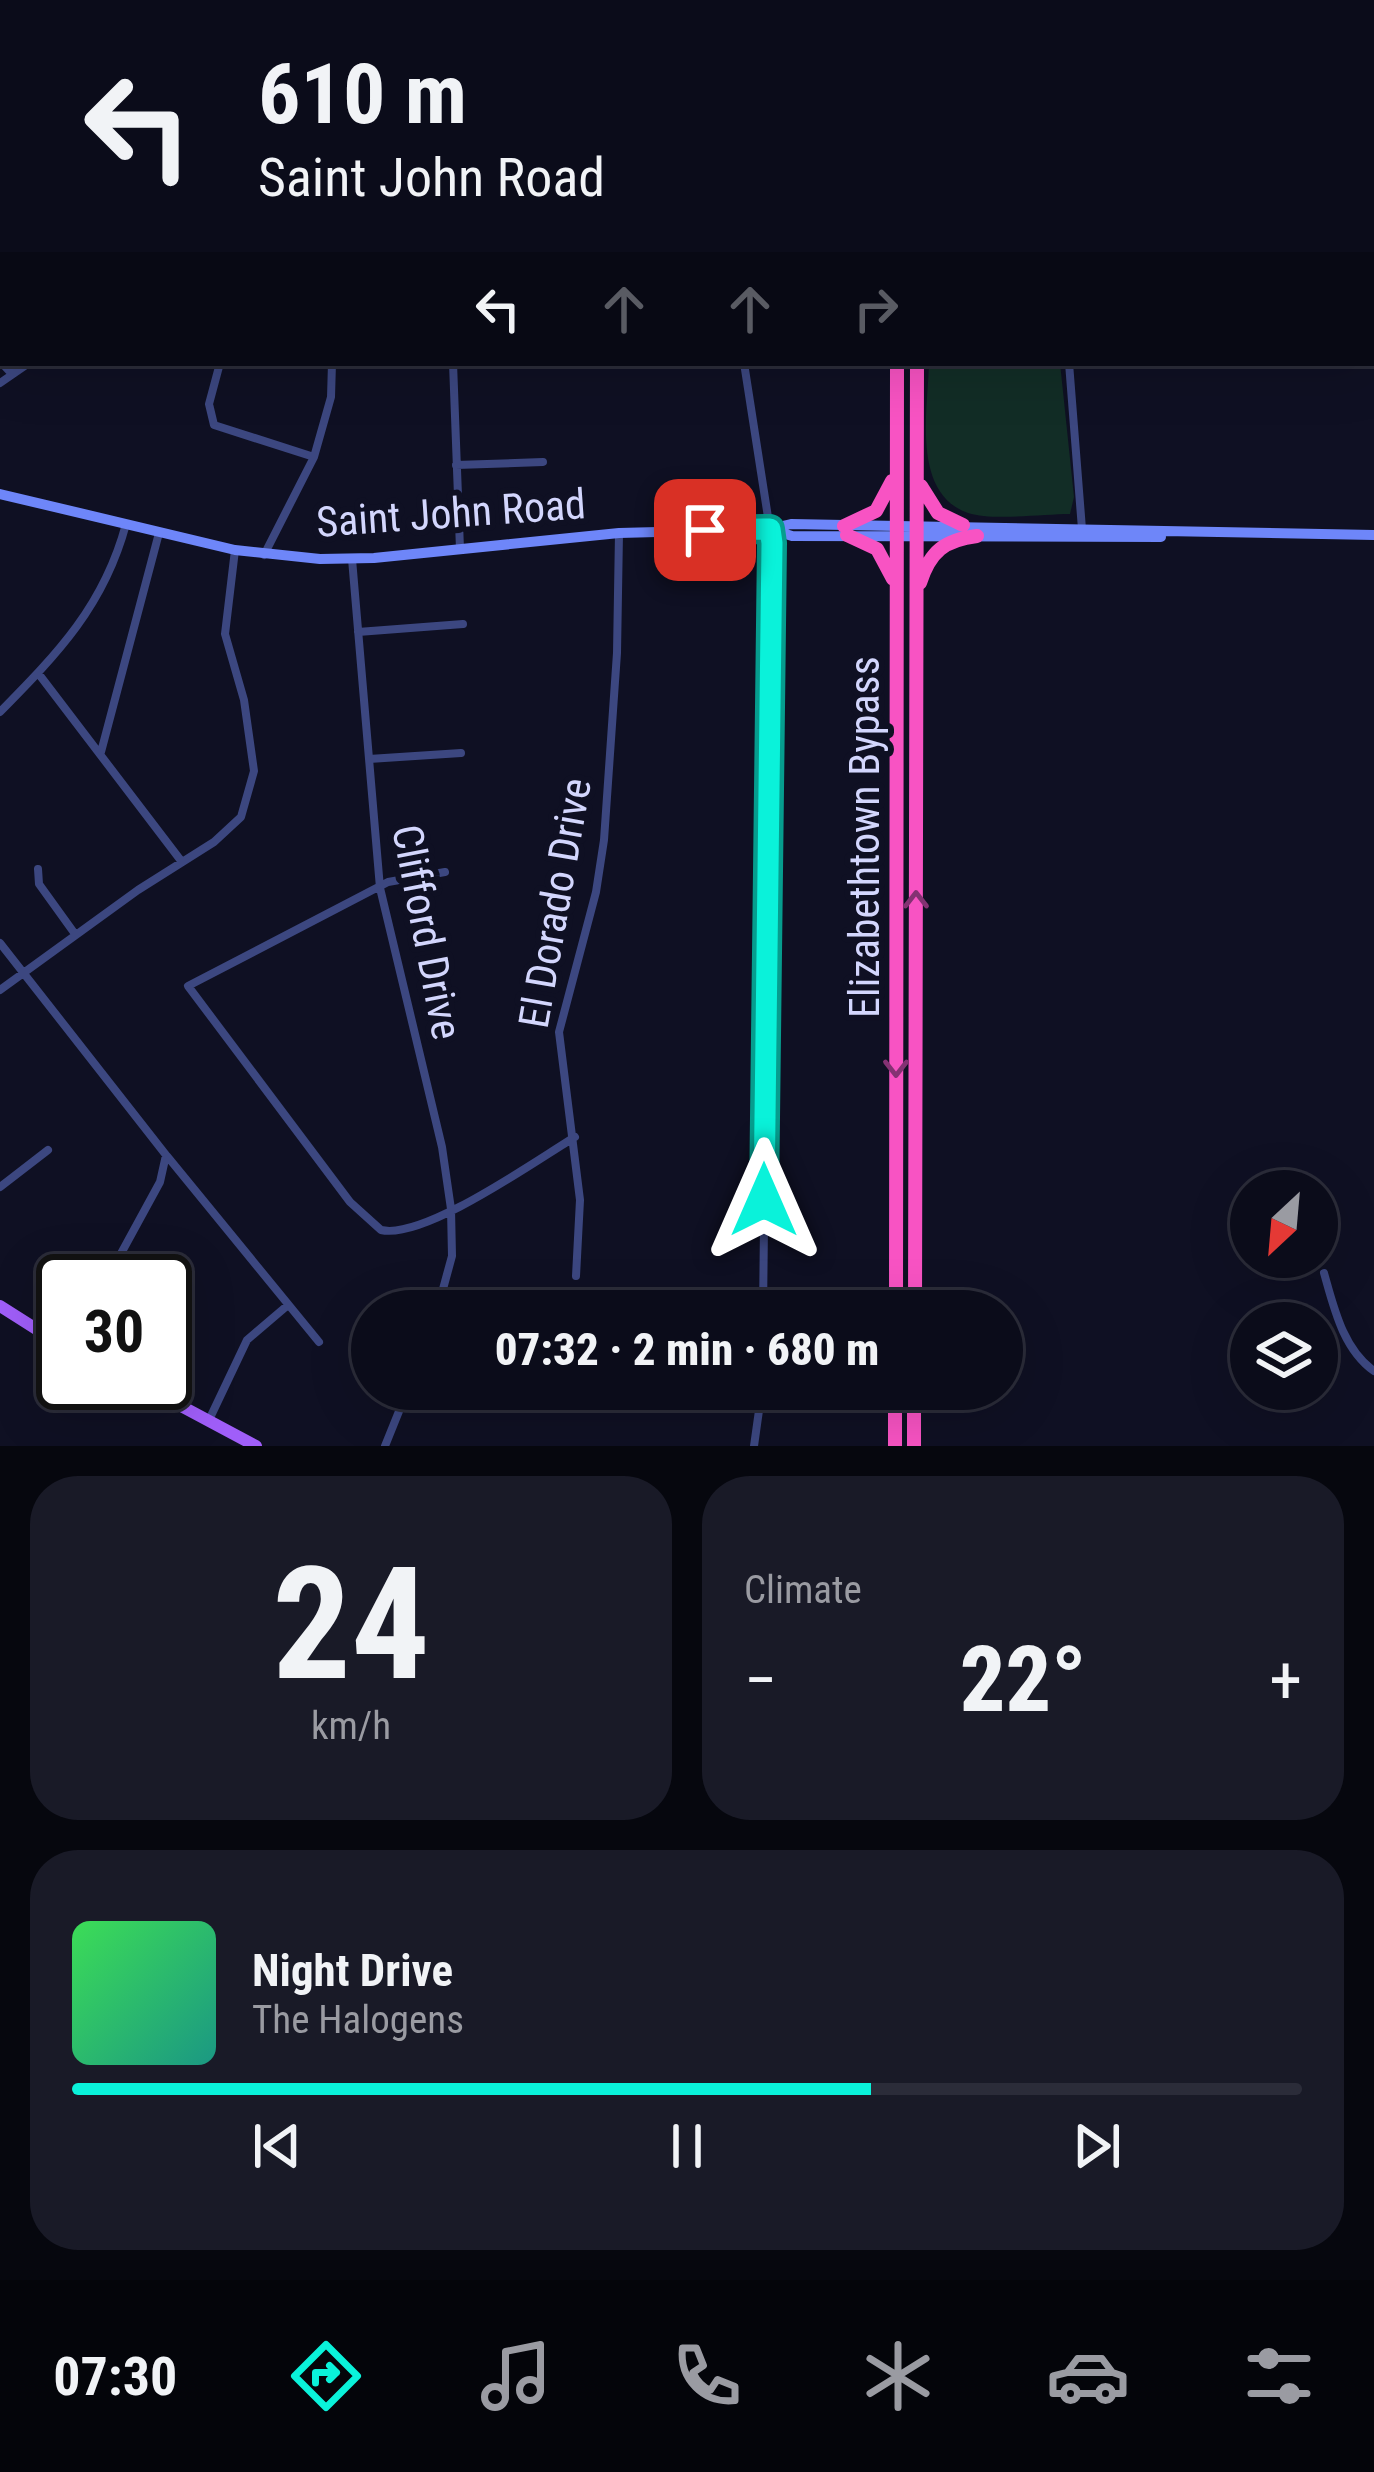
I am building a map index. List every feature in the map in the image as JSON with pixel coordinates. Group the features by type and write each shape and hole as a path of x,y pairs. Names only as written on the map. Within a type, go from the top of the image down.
{"highway":[{"name":"Elizabethtown Bypass","path":"896,1290 897,366"},
{"name":"Elizabethtown Bypass","path":"915,1290 916,366"},
{"path":"897,446 883,502 846,531 884,557 897,599"},
{"path":"916,446 926,497 938,513 963,525"},
{"path":"916,599 935,550 953,539 977,536"},
{"path":"895,1410 895,1442"},
{"path":"914,1410 915,1446"}],"main road":[{"path":"0,1306 36,1329"},
{"path":"190,1410 256,1446"}],"street":[{"path":"5,366 12,374"},
{"path":"0,383 24,366"},
{"path":"218,366 209,404 214,425 314,457"},
{"path":"264,555 314,457 331,397 332,366"},
{"path":"452,366 460,549"},
{"path":"744,366 770,529 763,1290"},
{"path":"1070,366 1082,532"},
{"path":"456,465 543,462"},
{"name":"Saint John Road","path":"0,494 235,550 352,559 619,533 770,529 792,536 897,530 977,536 1082,532 1374,535"},
{"path":"0,712 96,601 114,566 126,524"},
{"name":"Saint John Road","path":"916,530 963,525 1082,532"},
{"path":"101,753 159,532"},
{"name":"El Dorado Drive","path":"576,1276 580,1200 560,1032 596,892 604,840 617,653 619,533"},
{"path":"0,990 229,831 241,817 254,772 248,721 225,626 235,550"},
{"name":"Clifford Drive","path":"352,559 380,888 442,1148 451,1209 450,1264 443,1290"},
{"path":"358,632 464,624"},
{"path":"38,673 182,862"},
{"path":"369,760 461,753"},
{"path":"38,869 40,884 75,934"},
{"path":"445,872 388,882 188,986 367,1221 381,1230 404,1232 575,1137"},
{"path":"0,944 320,1342"},
{"path":"0,1187 48,1150"},
{"path":"121,1254 160,1182 166,1155"},
{"path":"1326,1278 1345,1336 1374,1371"},
{"path":"209,1420 243,1345 288,1305"},
{"path":"385,1446 400,1410"},
{"path":"754,1446 759,1410"}],"green space":[{"path":"929,366 1060,366 1074,497 1070,514 991,517 968,513 950,503 930,469"}],"route":[{"path":"705,530 770,529 772,543 764,1200"}]}
